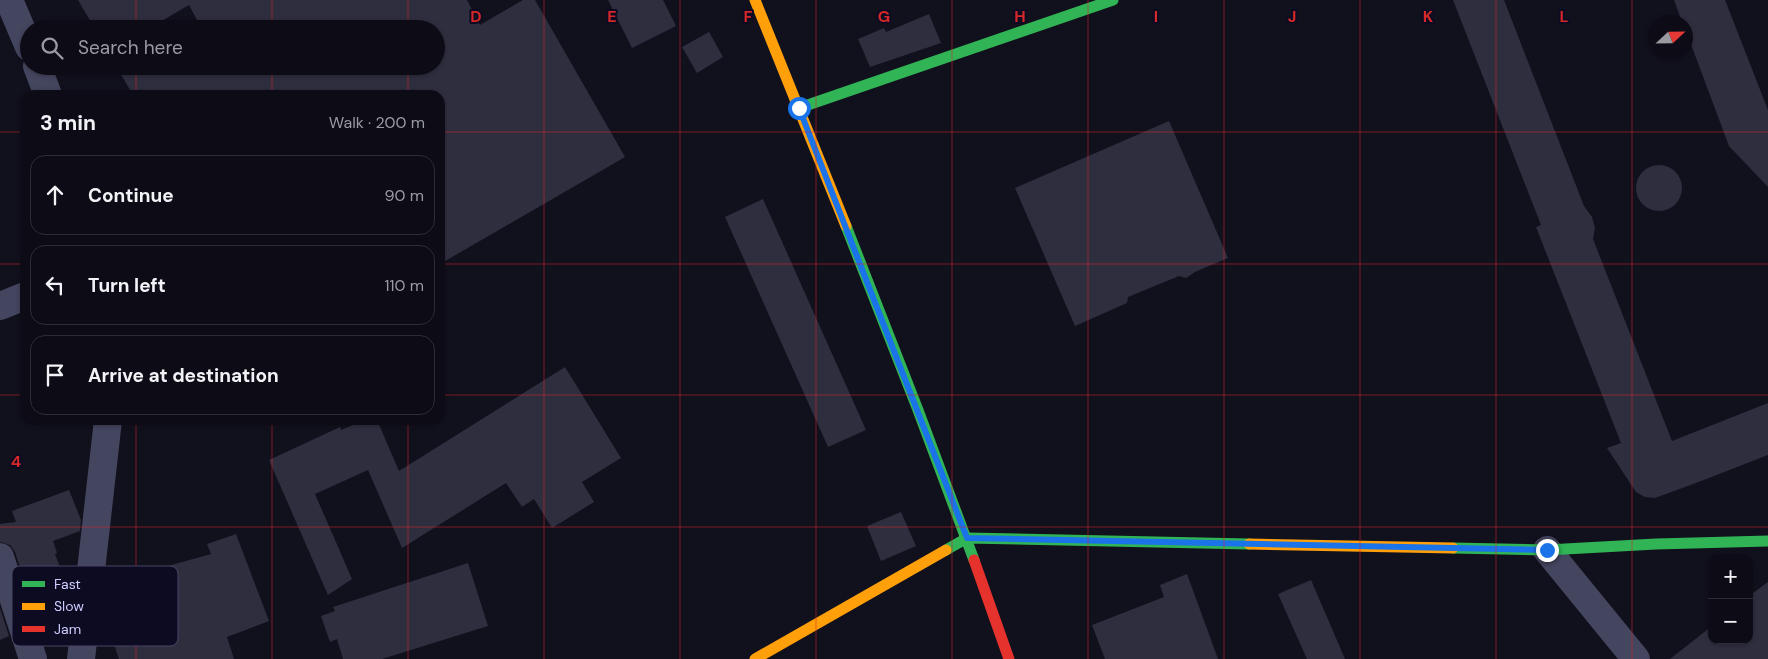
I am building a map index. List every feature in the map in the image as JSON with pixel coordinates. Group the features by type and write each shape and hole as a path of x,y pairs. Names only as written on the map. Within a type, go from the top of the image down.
{"street":[{"path":"9,0 20,26"},
{"path":"755,0 967,538 1010,659"},
{"path":"799,108 1113,0"},
{"path":"40,75 46,90"},
{"path":"0,306 20,298"},
{"path":"87,566 107,425"},
{"path":"755,659 967,538 1547,550 1656,544 1768,541"},
{"path":"1547,550 1636,659"},
{"path":"0,556 12,593"},
{"path":"29,646 33,659"}],"building":[{"path":"78,0 467,0 480,25 523,0 535,0 625,157 445,261 445,90 130,90 121,75 445,75 445,20 197,20 189,5 163,20 90,20"},
{"path":"608,0 663,0 676,26 632,48"},
{"path":"1453,0 1504,0 1584,206 1592,217 1595,228 1593,239 1672,441 1768,403 1768,455 1655,498 1645,497 1636,492 1607,448 1621,443 1536,227 1541,225"},
{"path":"1674,0 1725,0 1768,110 1768,187 1729,146 1693,50 1693,15 1679,15"},
{"path":"929,14 941,43 870,67 858,39 884,28 886,32"},
{"path":"709,32 723,57 697,73 682,47"},
{"path":"1169,121 1228,258 1195,272 1186,278 1179,276 1128,297 1127,303 1075,326 1015,188"},
{"path":"1654,165 1664,165 1676,171 1681,179 1681,197 1676,205 1668,210 1654,211 1646,208 1639,201 1636,193 1636,183 1639,175 1646,168"},
{"path":"763,199 866,430 828,447 725,217"},
{"path":"565,367 621,458 582,482 594,502 552,528 534,499 522,507 506,483 402,548 368,470 315,494 352,579 328,595 269,460 340,427 341,430 353,425 379,425 399,471"},
{"path":"69,490 81,520 80,531 53,541 60,566 20,566 15,552 10,545 0,542 0,524 16,522 12,511"},
{"path":"901,512 916,546 881,561 867,526"},
{"path":"236,534 269,621 227,637 234,659 119,659 115,646 178,646 178,566 168,566 211,554 207,544"},
{"path":"468,563 488,626 382,659 343,659 337,639 330,642 321,616 335,611 333,607"},
{"path":"1187,574 1218,659 1105,659 1092,625 1164,597 1160,585"},
{"path":"1311,580 1345,659 1307,659 1278,594"},
{"path":"1768,582 1768,659 1670,659 1708,629 1708,644 1753,644 1753,593"},
{"path":"0,608 9,636 0,640"}],"traffic: fast":[{"path":"799,108 1113,0"},
{"path":"846,226 974,560"},
{"path":"946,550 967,538 1249,544"},
{"path":"1453,548 1547,550 1656,544 1768,541"}],"traffic: slow":[{"path":"755,0 846,226"},
{"path":"1249,544 1453,548"},
{"path":"755,659 946,550"}],"traffic: jam":[{"path":"974,560 1009,659"}],"route":[{"path":"799,108 967,538 1547,550"}]}
